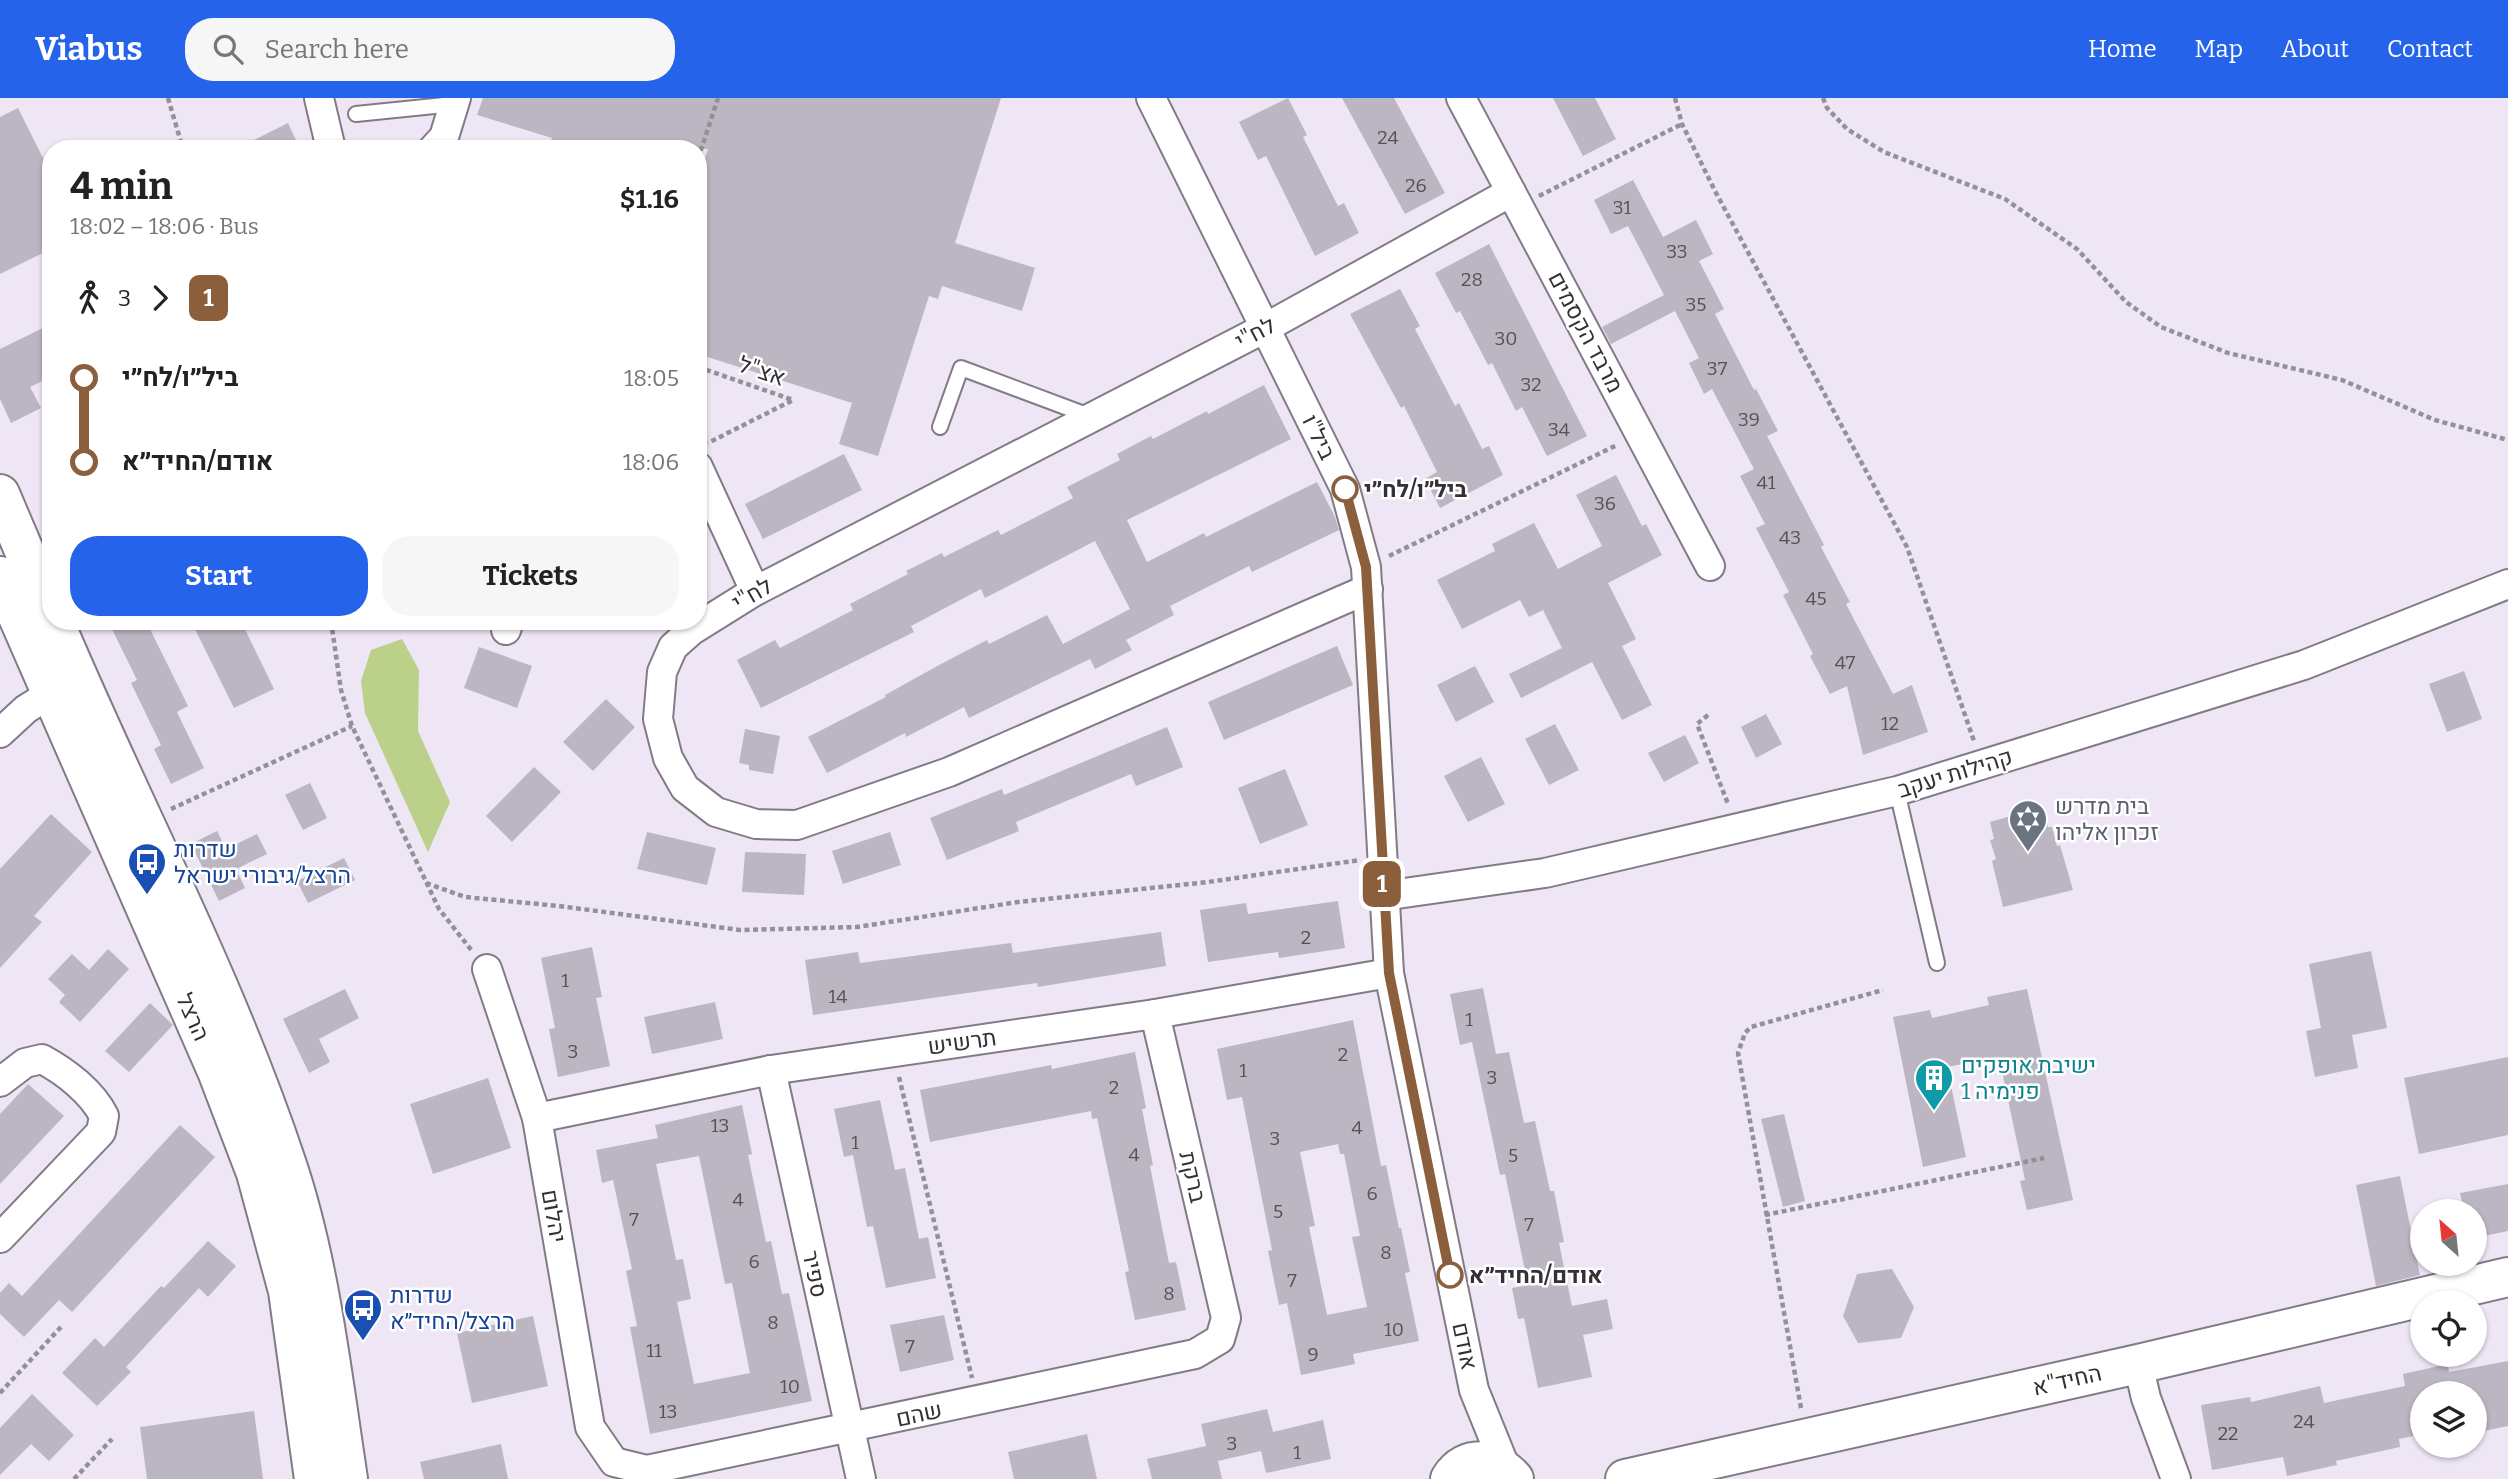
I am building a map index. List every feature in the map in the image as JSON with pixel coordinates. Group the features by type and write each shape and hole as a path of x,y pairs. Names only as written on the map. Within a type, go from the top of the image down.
{"main road":[{"path":"0,494 42,593"},
{"name":"הרצל","path":"0,576 145,821 248,1055 287,1164 318,1283 348,1479"},
{"name":"הרצל","path":"55,630 64,685 256,1173 288,1291 314,1479"},
{"name":"החיד\"א","path":"1625,1479 2508,1277"},
{"path":"1455,1473 1468,1463 1488,1461 1510,1474"}],"street":[{"path":"319,98 329,140"},
{"name":"ביל\"ו","path":"1151,98 1345,489 1367,578 1389,973"},
{"name":"מרבד הקסמים","path":"1461,98 1710,566"},
{"path":"441,140 455,101"},
{"name":"לח\"י","path":"707,621 755,591 1515,199"},
{"path":"707,487 755,591"},
{"name":"לח\"י","path":"693,630 673,647 662,672 658,719 668,758 685,788 716,812 756,824 797,825 949,772 1367,578"},
{"name":"קהילות יעקב","path":"1383,896 1545,873 1897,791 2304,665 2508,584"},
{"path":"0,733 26,709 64,685"},
{"name":"יהלום","path":"487,969 537,1118 590,1427 614,1462"},
{"name":"תרשיש","path":"537,1118 771,1070 1155,1014 1389,973"},
{"name":"אודם","path":"1389,973 1474,1390 1474,1415 1455,1473"},
{"name":"ברקת","path":"1155,1014 1226,1318 1220,1339"},
{"path":"0,1082 25,1063 42,1059 56,1066 97,1102 104,1116 100,1132 0,1238"},
{"name":"ספיר","path":"771,1070 861,1479"},
{"name":"שהם","path":"614,1462 647,1470 849,1429 1195,1354 1220,1339"},
{"path":"2137,1364 2146,1398 2176,1479"},
{"name":"אודם","path":"1474,1390 1510,1474"}],"lane":[{"path":"356,114 455,101"},
{"path":"940,426 961,368 1092,417"},
{"path":"1897,791 1937,963"}],"path":[{"path":"168,98 180,140"},
{"path":"704,140 718,98"},
{"path":"1675,98 1682,124 1715,191 1907,547 1982,765"},
{"path":"1822,98 1827,108 1847,129 1884,152 2005,199 2077,249 2126,302 2161,327 2228,354 2342,380 2435,420 2508,440"},
{"path":"1515,199 1682,124"},
{"name":"אצ\"ל","path":"707,371 793,400 707,444"},
{"path":"1367,578 1640,434"},
{"path":"332,630 341,690 352,726 439,909 487,969"},
{"path":"1708,715 1697,724 1737,828"},
{"path":"145,821 352,726"},
{"path":"426,883 464,897 559,906 740,930 857,927 1018,902 1208,882 1381,857"},
{"path":"1806,1438 1738,1053 1745,1033 1751,1027 1883,990"},
{"path":"893,1052 978,1401"},
{"path":"1765,1215 2043,1158"},
{"path":"0,1393 61,1327"},
{"path":"74,1479 112,1439"}],"green space":[{"path":"402,639 419,670 418,731 450,802 428,852 365,713 361,681 371,650"}],"building":[{"path":"483,98 1001,98 955,243 1035,268 1022,311 942,286 938,299 929,296 878,456 839,444 852,403 707,357 707,140 551,140 552,138 477,115"},
{"path":"1288,98 1307,135 1303,137 1338,206 1344,203 1359,233 1315,256 1266,156 1258,160 1239,122"},
{"path":"1342,98 1394,98 1445,193 1405,214"},
{"path":"1553,98 1595,98 1616,139 1583,156"},
{"path":"18,108 42,156 42,253 0,274 0,117"},
{"path":"288,123 296,140 254,140"},
{"path":"1633,180 1663,237 1696,220 1713,254 1699,261 1724,309 1715,314 1778,431 1767,436 1824,545 1821,547 1850,602 1846,604 1893,694 1912,685 1928,732 1863,755 1847,686 1830,694 1810,656 1813,654 1783,595 1789,592 1756,528 1765,524 1740,476 1754,469 1712,389 1704,394 1689,363 1699,358 1675,311 1611,344 1602,327 1664,295 1628,226 1611,234 1594,200"},
{"path":"1489,244 1587,436 1547,456 1522,407 1516,411 1492,363 1488,365 1460,311 1456,313 1435,273"},
{"path":"1400,289 1420,326 1415,329 1455,406 1459,403 1482,449 1489,446 1503,475 1440,508 1425,479 1437,472 1404,406 1401,408 1350,314"},
{"path":"42,328 42,381 30,387 41,408 11,423 0,399 0,349"},
{"path":"1264,385 1291,439 1127,520 1147,562 1204,533 1206,537 1317,482 1339,530 1252,572 1249,566 1170,606 1174,615 1126,640 1132,650 1095,669 1090,659 969,718 964,707 906,737 905,733 827,773 808,737 886,697 885,695 941,664 987,640 989,644 1047,615 1063,644 1130,609 1095,541 985,598 981,589 911,626 914,632 761,708 737,660 775,640 780,648 853,610 850,604 908,574 906,571 942,553 944,557 998,530 1001,535 1073,498 1067,487 1120,460 1117,454 1207,411 1208,414"},
{"path":"844,454 862,490 763,539 745,504"},
{"path":"1616,475 1642,526 1646,524 1662,555 1608,583 1636,639 1622,646 1652,705 1622,720 1592,662 1521,698 1509,674 1562,648 1543,610 1529,617 1520,600 1462,629 1437,580 1495,551 1492,544 1534,523 1558,569 1602,546 1576,495"},
{"path":"112,630 150,630 188,706 177,712 204,768 171,784 154,749 161,745 131,683 137,680"},
{"path":"195,630 245,630 274,689 234,708"},
{"path":"1337,646 1353,685 1224,740 1208,702"},
{"path":"479,647 532,666 517,708 464,688"},
{"path":"1475,666 1494,702 1456,722 1437,685"},
{"path":"2464,671 2482,719 2447,732 2429,684"},
{"path":"606,699 635,727 593,771 563,742"},
{"path":"1766,714 1782,744 1756,758 1741,727"},
{"path":"1555,724 1579,770 1549,785 1525,739"},
{"path":"1167,727 1183,767 1136,786 1131,774 1016,822 1019,831 947,860 930,818 1002,789 1004,795"},
{"path":"745,729 780,736 773,774 749,770 749,765 739,763"},
{"path":"1685,735 1699,763 1664,782 1648,753"},
{"path":"1481,757 1505,804 1468,822 1444,776"},
{"path":"534,767 561,792 512,842 486,816"},
{"path":"1285,769 1308,825 1260,844 1238,788"},
{"path":"310,783 327,818 303,830 285,795"},
{"name":"בית מדרש זכרון אליהו","path":"2042,807 2048,827 2052,827 2057,846 2060,845 2073,890 2003,907 1992,861 1996,859 1990,840 1994,839 1990,822"},
{"path":"51,814 92,852 34,916 42,922 0,968 0,869"},
{"path":"217,831 226,849 257,834 267,854 236,869 245,888 219,901 191,844"},
{"path":"647,832 716,848 707,885 637,869"},
{"path":"890,832 901,865 843,884 832,851"},
{"path":"745,852 806,854 804,895 742,892"},
{"path":"344,858 355,880 308,903 297,881"},
{"path":"1338,901 1345,948 1279,958 1278,952 1208,962 1200,910 1246,903 1248,914"},
{"path":"1161,932 1166,966 1038,987 1037,983 813,1015 805,960 858,952 860,963 1011,943 1013,953"},
{"path":"592,947 602,997 596,998 610,1066 558,1077 549,1029 555,1028 541,958"},
{"path":"108,949 129,969 80,1022 59,1002 65,995 48,979 72,954 89,970"},
{"path":"2371,951 2387,1028 2352,1035 2358,1068 2315,1077 2306,1031 2321,1028 2309,964"},
{"path":"1483,988 1496,1054 1509,1052 1524,1123 1535,1121 1550,1191 1554,1191 1564,1242 1559,1243 1572,1306 1607,1299 1613,1329 1583,1335 1592,1377 1538,1388 1524,1318 1518,1319 1512,1288 1528,1285 1505,1174 1500,1175 1472,1042 1460,1045 1450,994"},
{"path":"345,989 359,1018 319,1039 330,1062 309,1073 283,1019"},
{"path":"2027,989 2073,1200 2027,1210 2020,1181 2025,1180 1999,1057 1947,1067 1966,1157 1923,1167 1893,1017 1930,1010 1932,1018 1989,1005 1987,997"},
{"path":"715,1002 723,1039 652,1054 644,1017"},
{"path":"150,1003 173,1025 129,1072 105,1051"},
{"path":"1353,1020 1381,1166 1386,1165 1401,1228 1410,1272 1405,1273 1419,1341 1353,1354 1355,1364 1301,1375 1287,1303 1279,1305 1268,1251 1272,1250 1242,1097 1227,1100 1217,1049","holes":["1338,1144 1340,1154 1344,1154 1360,1236 1352,1237 1367,1307 1327,1315 1309,1227 1315,1226 1300,1152"]},
{"path":"1135,1052 1146,1108 1142,1109 1153,1165 1150,1166 1169,1263 1176,1262 1186,1310 1135,1320 1125,1272 1129,1271 1097,1118 1092,1119 1091,1111 930,1142 920,1090 1051,1065 1052,1069"},
{"path":"2508,1057 2508,1135 2419,1154 2404,1078"},
{"path":"488,1078 511,1148 433,1174 410,1104"},
{"path":"28,1084 64,1116 0,1184 0,1114"},
{"path":"880,1100 895,1170 905,1168 919,1239 928,1237 936,1278 886,1288 873,1226 867,1227 853,1155 844,1157 834,1109"},
{"path":"742,1105 752,1154 748,1155 766,1242 771,1241 782,1294 789,1293 812,1401 650,1434 630,1327 637,1326 626,1271 632,1269 613,1180 602,1183 596,1150 658,1138 655,1125","holes":["699,1156 725,1284 732,1283 750,1373 694,1384 677,1302 691,1299 683,1259 676,1260 656,1164"]},
{"path":"1784,1114 1805,1201 1783,1207 1761,1119"},
{"path":"180,1125 215,1157 72,1312 59,1300 24,1337 0,1314 0,1293 9,1283 22,1296"},
{"path":"2400,1176 2410,1226 2410,1276 2416,1276 2376,1286 2356,1185"},
{"path":"2508,1184 2508,1231 2487,1235 2487,1199 2461,1199 2460,1193"},
{"path":"208,1241 236,1266 208,1297 199,1288 126,1367 131,1372 97,1406 62,1373 95,1338 104,1347"},
{"path":"1892,1269 1914,1307 1901,1338 1858,1343 1843,1316 1857,1274"},
{"path":"944,1315 954,1360 900,1372 890,1325"},
{"path":"533,1316 548,1386 472,1403 457,1333"},
{"path":"2508,1361 2508,1426 2487,1430 2487,1381 2410,1381 2410,1437 2399,1439 2400,1447 2336,1461 2337,1465 2287,1476 2283,1457 2212,1470 2201,1405 2250,1397 2251,1402 2320,1386 2324,1403 2405,1386 2403,1374 2434,1367 2448,1367 2449,1372"},
{"path":"32,1394 74,1435 49,1461 31,1444 0,1475 0,1428"},
{"path":"1267,1409 1273,1432 1323,1420 1331,1459 1266,1473 1261,1451 1218,1461 1222,1479 1152,1479 1147,1459 1206,1446 1201,1424"},
{"path":"254,1411 263,1479 147,1479 140,1427"},
{"path":"1087,1434 1097,1479 1014,1479 1008,1452"},
{"path":"501,1444 508,1479 424,1479 420,1462"}],"bus line":[{"name":"1","path":"1345,489 1366,567 1389,973 1450,1275"}],"place":[{"name":"ביל״ו/לח״י","path":"1345,489"},
{"name":"בית מדרש זכרון אליהו","path":"2028,853"},
{"name":"שדרות הרצל/גיבורי ישראל","path":"147,896"},
{"name":"ישיבת אופקים פנימיה 1","path":"1934,1112"},
{"name":"אודם/החיד״א","path":"1450,1275"},
{"name":"שדרות הרצל/החיד״א","path":"363,1342"}]}
